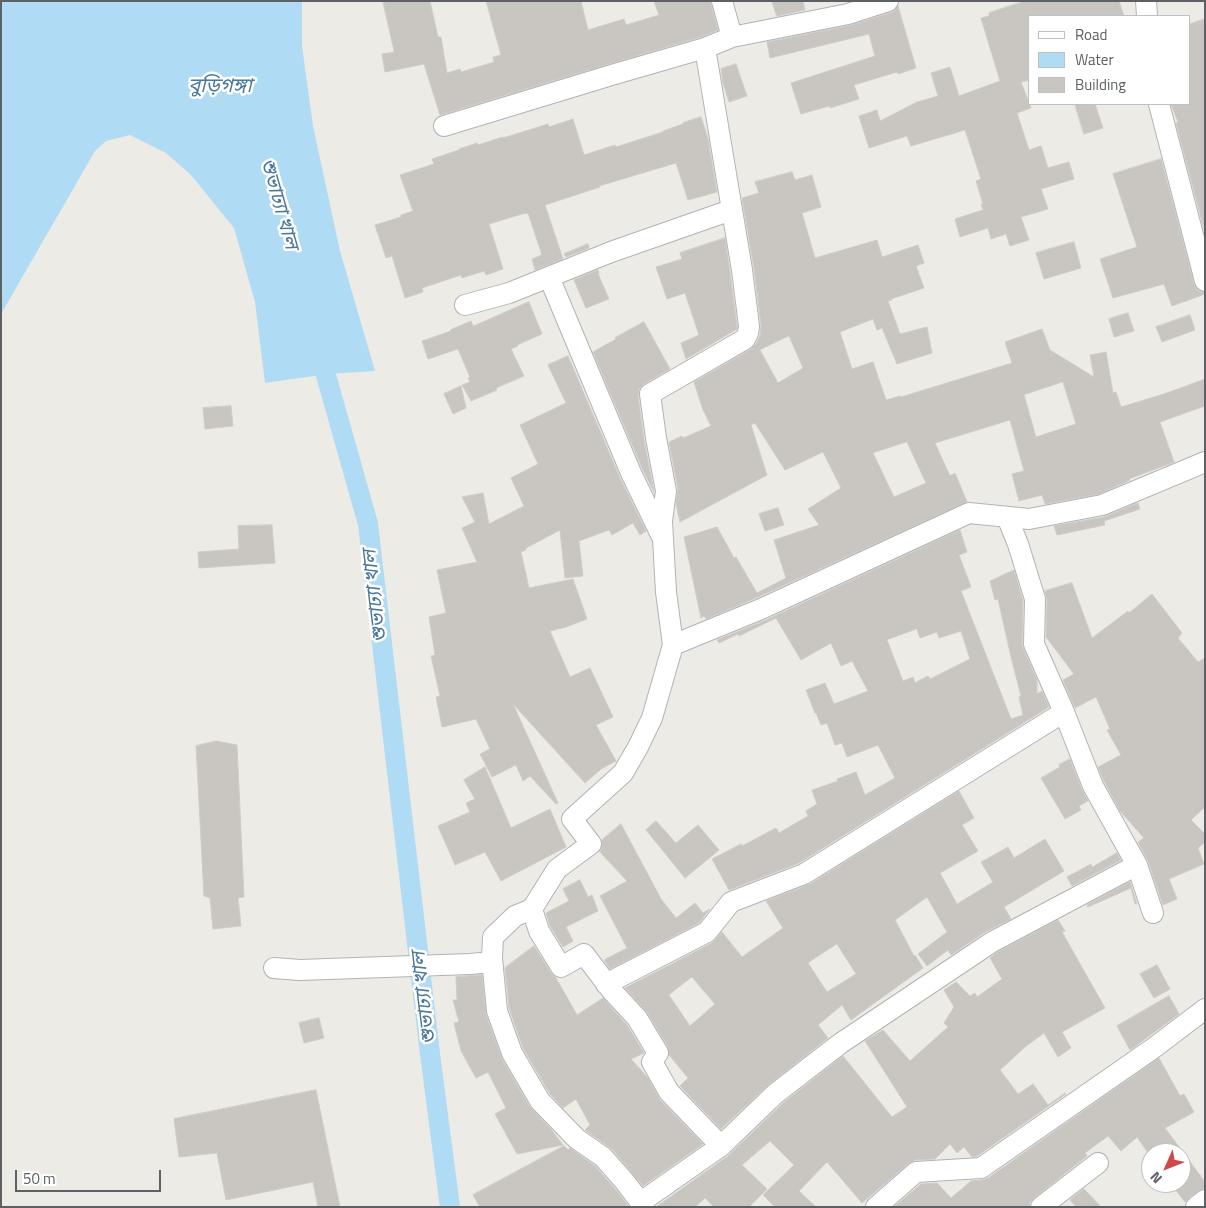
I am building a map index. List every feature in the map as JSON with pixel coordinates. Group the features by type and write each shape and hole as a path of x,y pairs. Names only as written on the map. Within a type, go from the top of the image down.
{"street":[{"path":"722,1 732,37"},
{"path":"444,126 705,48 732,37 848,14 888,1"},
{"path":"1146,1 1147,15"},
{"path":"705,48 742,270 749,326 748,333 744,339 650,394 666,491 662,521 666,592 673,645 652,718 623,773 572,819 591,844 557,869 532,909 515,916 493,937 492,962 497,1010 512,1053 540,1101 576,1139 604,1157 642,1204 721,1146 775,1094 841,1043 992,942 1137,865"},
{"path":"1159,105 1205,281"},
{"path":"465,305 509,294 611,252 731,210"},
{"path":"548,277 632,473 664,542"},
{"path":"673,645 761,609 969,513 1029,519 1102,505 1205,462"},
{"path":"1007,517 1018,544 1035,599 1034,644 1064,712 1092,786 1137,865 1153,913"},
{"path":"606,984 707,932 731,902 804,874 1064,712"},
{"path":"532,909 539,931 561,967 584,954 606,984 637,1018 658,1053 652,1062 669,1092 721,1146"},
{"path":"274,968 300,970 492,962"},
{"path":"876,1207 916,1172 980,1168 1155,1047 1205,1009"},
{"path":"1041,1207 1098,1163"},
{"path":"1196,1207 1205,1200"}],"water":[{"name":"বুড়িগঙ্গা","path":"1,1 302,1 302,46 313,126 340,251 375,371 327,374 265,383 255,302 234,228 191,175 166,153 130,135 106,141 95,151 1,314"}],"building":[{"path":"383,1 430,1 438,37 441,37 447,73 460,69 461,72 494,62 493,57 501,55 486,1 581,1 588,30 624,19 626,25 659,15 654,1 710,1 718,30 701,37 440,115 424,64 385,72 382,54 394,52"},
{"path":"772,1 803,1 805,10 777,16"},
{"path":"1025,1 1119,1 1124,15 1028,15 1028,80 1021,82 1028,105 1031,108 1017,113 1029,150 1041,146 1048,168 1069,162 1074,179 1041,189 1048,209 1021,217 1029,240 1010,246 1006,234 991,239 988,228 960,237 955,219 983,210 976,181 981,179 965,130 911,146 907,136 869,148 859,116 877,110 880,121 917,102 938,96 931,73 950,67 959,96 1000,81 981,18 989,16 989,13"},
{"path":"898,6 916,68 854,85 859,99 801,114 791,83 875,56 869,34 770,58 767,42 852,25 892,12"},
{"path":"1205,19 1205,233 1176,123 1178,122 1171,105 1191,105 1191,24"},
{"path":"736,64 747,96 729,102 721,69"},
{"path":"1075,105 1095,105 1103,128 1084,134"},
{"path":"701,117 708,139 717,192 688,200 676,163 599,186 545,205 563,259 535,270 532,259 542,255 528,213 522,214 489,224 503,269 486,275 484,271 462,278 461,275 422,288 423,292 405,298 392,256 386,258 375,225 413,211 400,175 434,164 432,159 477,143 478,145 548,124 549,127 573,119 584,155 663,132"},
{"path":"1161,159 1194,284 1197,290 1205,293 1172,306 1164,284 1113,298 1100,259 1137,247 1113,174"},
{"path":"792,172 795,180 812,175 821,207 802,213 815,258 877,240 882,257 918,245 924,263 916,266 924,288 888,301 900,334 927,327 932,353 897,364 882,328 877,330 873,319 840,332 852,369 873,362 886,400 1012,363 1005,342 1042,329 1050,350 1094,377 1090,355 1106,352 1113,393 1116,392 1121,407 1205,379 1205,406 1160,422 1174,462 1129,479 1099,494 1045,504 1042,495 1019,501 1012,474 1024,471 1010,420 935,443 950,476 955,473 967,502 756,598 706,619 704,616 701,618 684,537 717,527 734,558 736,557 757,593 786,578 774,540 819,525 808,509 841,488 823,452 785,470 755,423 751,425 767,475 680,522 676,504 678,489 669,442 711,426 703,410 694,382 751,349 756,344 760,335 761,325 754,269 742,198 759,193 755,182","holes":["789,336 803,368 778,383 760,350","1063,382 1076,424 1036,437 1024,395","907,442 926,483 894,497 873,453"]},
{"path":"725,238 737,329 686,359 681,343 699,335 685,293 667,299 656,267 682,259 680,253"},
{"path":"1074,242 1081,268 1044,279 1036,253"},
{"path":"588,244 589,248 566,257 564,254"},
{"path":"598,270 609,299 586,308 574,280"},
{"path":"529,302 542,334 511,349 524,376 471,401 462,385 470,382 468,378 470,377 458,349 428,359 422,341 451,331 471,321 473,326"},
{"path":"1128,313 1134,331 1114,337 1109,319"},
{"path":"1190,315 1195,330 1162,342 1156,327"},
{"path":"644,322 670,369 644,384 639,389 638,395 654,492 593,352"},
{"path":"568,356 620,478 646,531 640,535 633,523 612,535 609,530 579,541 583,576 565,578 560,530 521,552 529,588 573,579 587,619 550,631 570,677 590,668 613,717 596,725 616,761 601,769 585,783 513,704 558,803 556,804 530,776 523,781 516,765 492,777 480,754 490,749 476,719 442,727 436,697 440,696 431,656 435,655 429,617 446,613 437,570 477,562 462,528 475,522 462,497 483,493 489,524 524,506 511,478 538,464 520,425 566,403 548,365"},
{"path":"461,386 466,408 453,414 444,394"},
{"path":"231,406 233,426 205,429 203,408"},
{"path":"1138,503 1140,509 1104,521 1105,525 1057,535 1054,526 1104,517"},
{"path":"778,508 784,525 765,531 759,514"},
{"path":"272,525 275,563 199,568 198,552 239,549 238,526"},
{"path":"960,530 967,552 959,555 971,587 961,591 1011,719 1023,715 1019,697 1021,696 998,599 995,600 990,581 1014,570 1023,601 1023,648 1037,680 1037,694 1042,691 1049,707 799,863 729,890 712,859 776,828 779,833 808,816 806,811 817,804 812,790 838,781 837,779 856,772 865,795 895,778 878,745 847,757 842,743 835,745 827,723 821,725 815,713 806,690 825,683 834,704 868,691 852,661 841,666 831,643 801,660 776,618 739,636 738,634 719,643 717,640 766,620","holes":["917,629 920,638 937,632 939,638 961,631 970,659 930,679 928,676 915,683 913,677 903,681 887,640"]},
{"path":"1072,583 1092,638 1128,611 1129,613 1152,594 1182,633 1178,638 1198,662 1205,658 1205,807 1191,820 1205,834 1205,842 1198,848 1204,864 1169,879 1177,899 1163,905 1148,861 1138,842 1144,838 1120,811 1098,767 1121,755 1107,730 1110,729 1096,697 1075,708 1063,680 1074,674 1046,637 1047,599 1045,591"},
{"path":"216,741 237,745 244,897 238,898 241,926 213,929 210,898 204,896 196,746"},
{"path":"1070,759 1088,801 1079,806 1081,810 1065,819 1041,778"},
{"path":"485,767 511,828 550,809 566,847 501,881 485,852 455,865 438,826 470,812 466,803 475,799 464,780"},
{"path":"959,791 974,818 962,825 978,851 940,873 957,904 993,882 981,862 1008,847 1014,858 1045,839 1064,871 1004,907 1011,919 985,932 951,955 948,950 927,966 918,954 947,932 927,897 895,920 914,956 923,968 851,1020 842,1005 818,1025 828,1038 768,1085 721,1129 680,1086 688,1078 669,1055 668,1047 647,1012 625,988 712,943 722,932 742,957 783,928 766,901 810,884","holes":["837,944 856,974 827,992 808,963","692,977 715,1004 690,1026 669,995"]},
{"path":"656,821 676,843 698,825 719,850 685,878 646,830"},
{"path":"621,824 661,899 676,918 695,903 703,913 710,909 699,923 610,969 604,960 627,948 600,896 627,881 600,852 602,840"},
{"path":"1117,853 1121,860 1072,886 1067,877 1091,864 1092,867"},
{"path":"580,880 588,897 592,895 598,911 566,927 573,941 563,947 550,926 546,913 569,901 563,889"},
{"path":"1130,882 1137,904 1135,904 1131,888 1088,907 1087,905"},
{"path":"1058,920 1065,931 1062,932 1105,1008 1062,1032 1071,1048 1058,1057 1044,1033 1025,1047 1000,1070 1018,1094 1033,1084 1048,1105 1066,1094 977,1156 972,1157 964,1147 957,1153 950,1144 935,1159 915,1160 909,1163 862,1203 827,1162 799,1191 816,1207 775,1207 763,1195 794,1165 770,1141 742,1165 767,1189 749,1207 714,1207 705,1198 695,1207 656,1207 728,1156 783,1103 843,1056 892,1117 907,1107 865,1041 883,1030 910,1061 948,1027 944,1023 954,1007 944,990 956,982 970,996 975,993 977,997 1002,979 990,958"},
{"path":"534,946 556,978 577,1015 603,998 627,1025 644,1053 631,1059 648,1078 660,1100 703,1144 643,1186 612,1149 585,1130 590,1125 576,1099 563,1108 550,1094 523,1048 509,1008 505,968"},
{"path":"1157,965 1170,989 1154,998 1140,974"},
{"path":"482,975 486,1015 502,1059 530,1107 563,1145 517,1154 495,1114 506,1108 488,1072 476,1078 461,1051 454,1023 459,1022 453,1000 457,1000 456,977"},
{"path":"1169,996 1179,1014 1130,1050 1117,1026"},
{"path":"319,1018 324,1038 304,1043 299,1023"},
{"path":"1159,1058 1180,1096 1184,1094 1194,1112 1165,1128 1176,1143 1141,1143 1137,1137 1121,1151 1108,1136 1085,1153 1087,1156 1034,1198 1030,1202 1029,1207 894,1207 921,1184 937,1183 951,1198 971,1181 988,1178"},
{"path":"316,1090 340,1207 318,1207 313,1182 226,1200 217,1153 179,1157 174,1119"},
{"path":"564,1146 568,1150 570,1148 595,1166 629,1207 480,1207 473,1195"},
{"path":"1191,1163 1205,1182 1205,1188 1198,1191 1185,1202 1178,1193 1191,1193"},
{"path":"1084,1189 1101,1207 1076,1207 1070,1200"}],"waterway":[{"name":"শুভাঢ্যা খাল","path":"318,347 368,524 430,1054 450,1207"}]}
